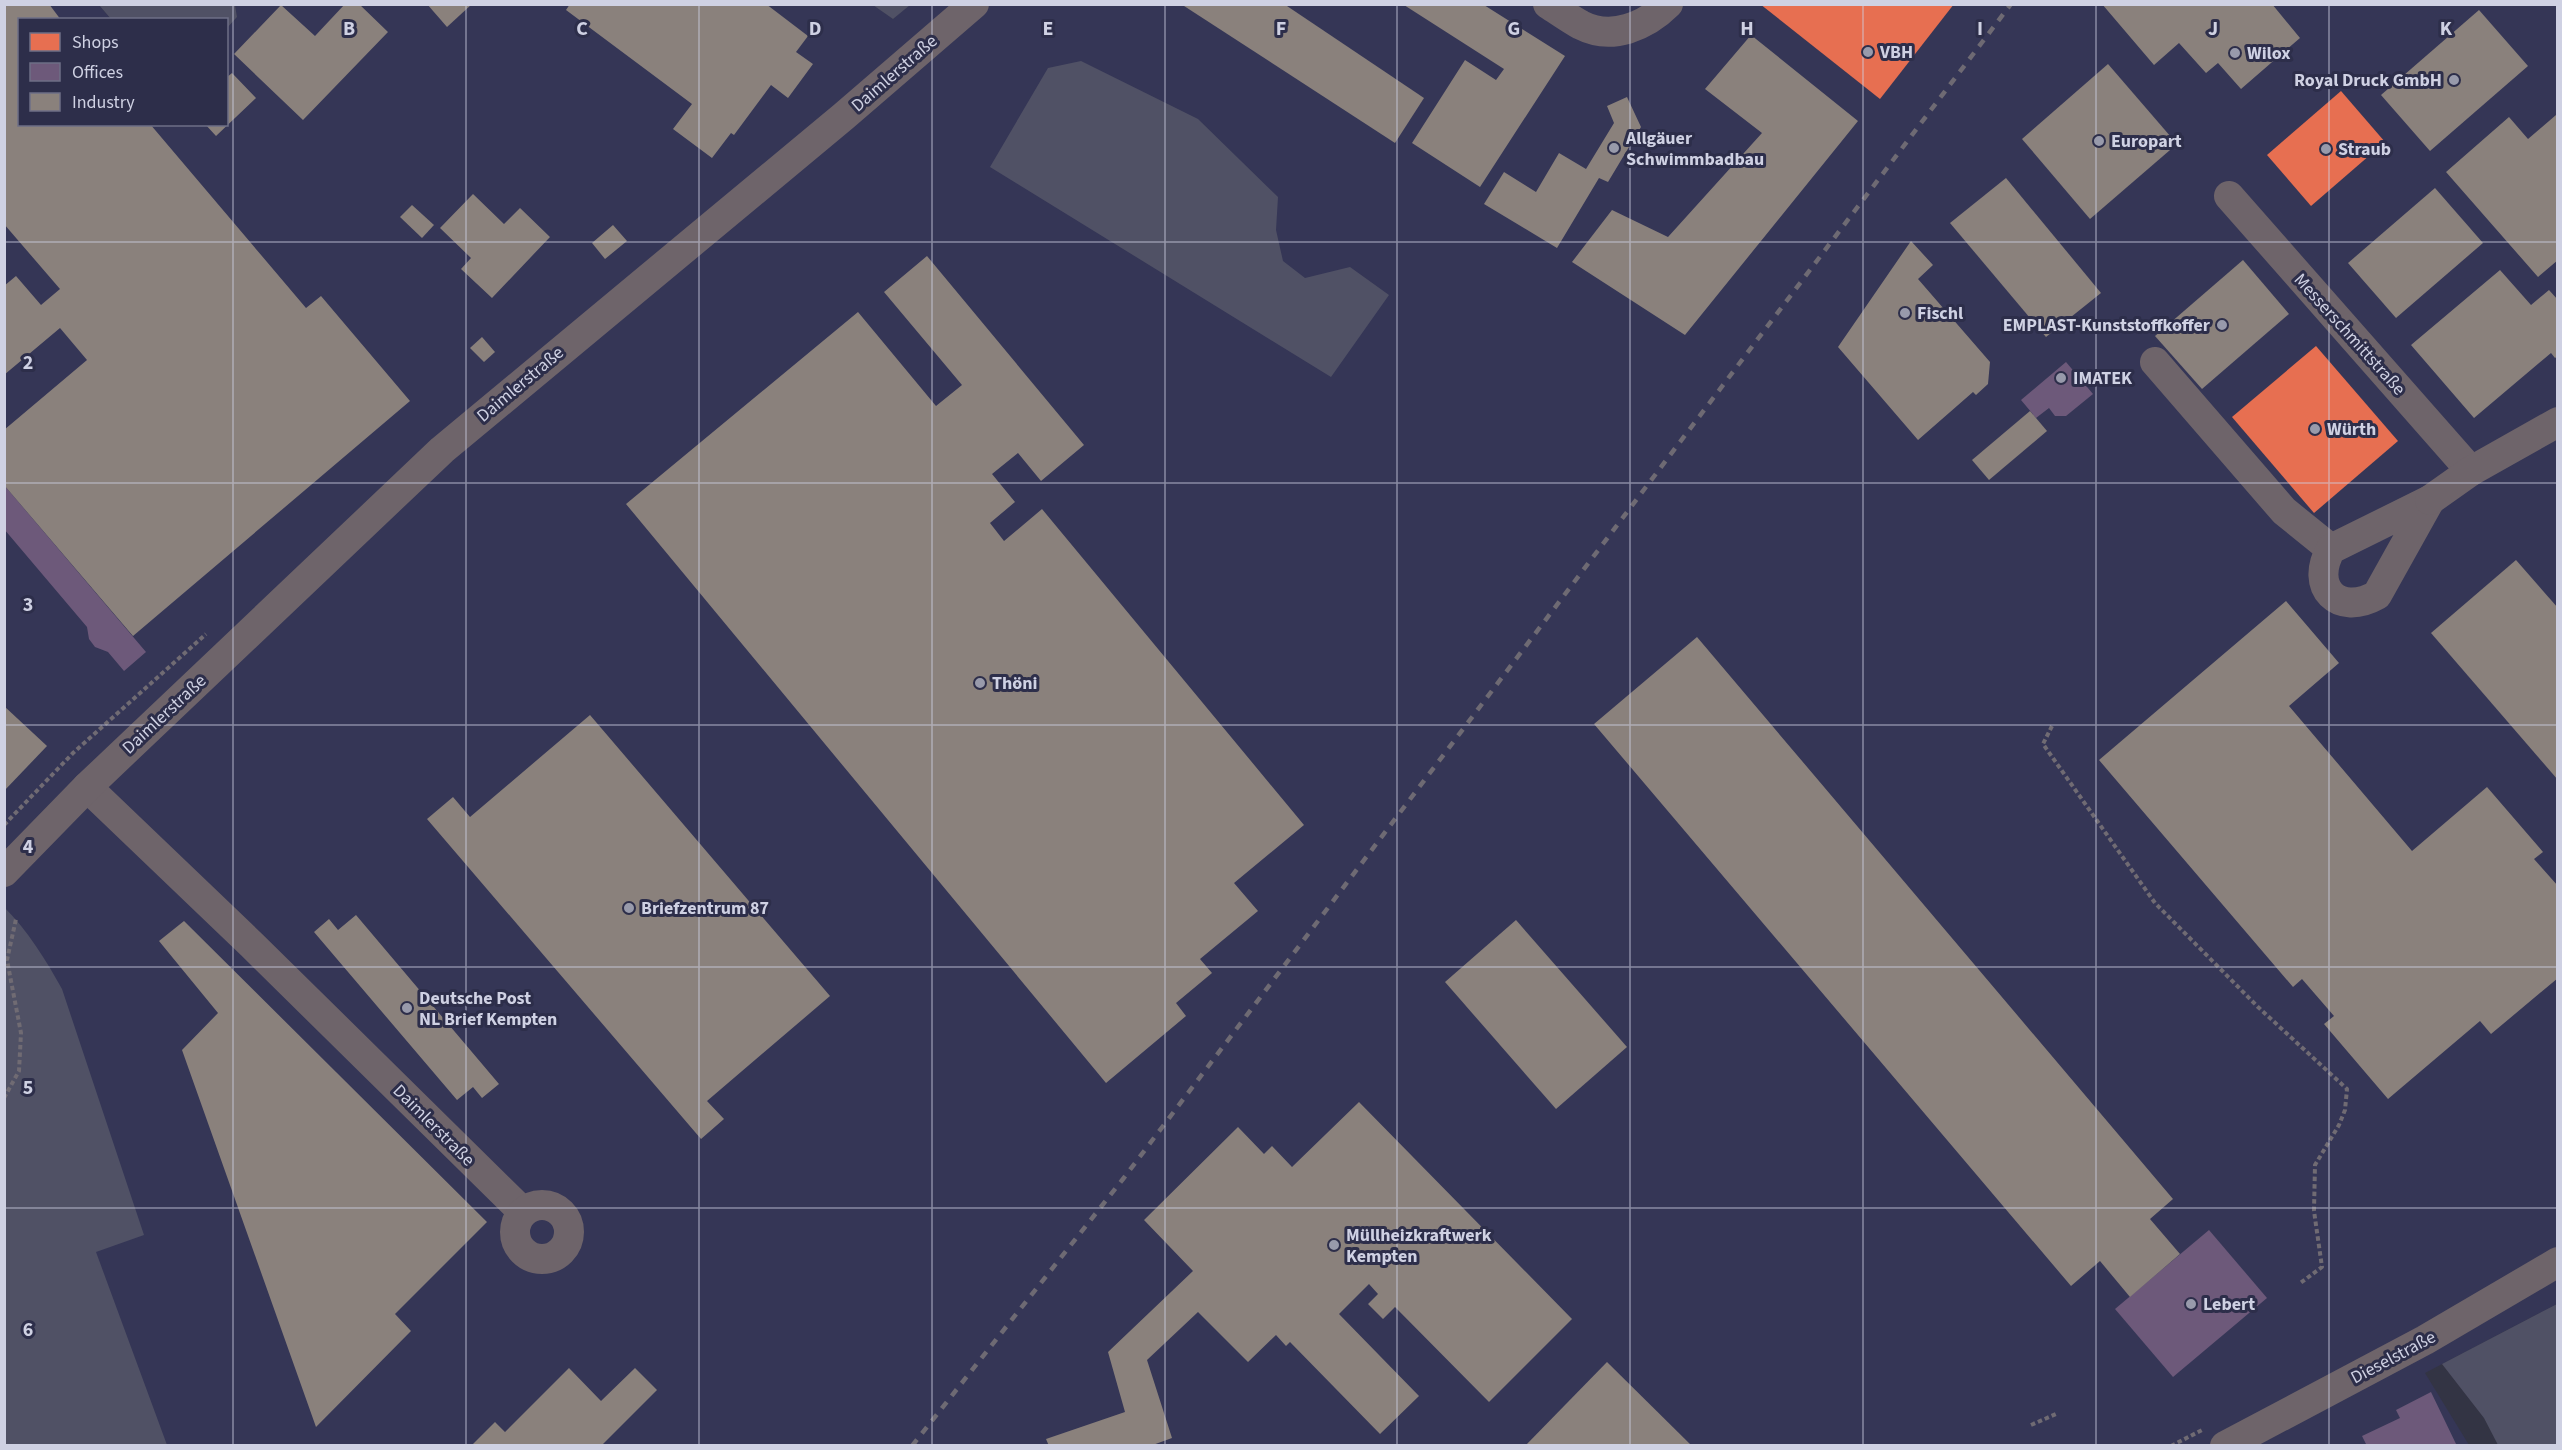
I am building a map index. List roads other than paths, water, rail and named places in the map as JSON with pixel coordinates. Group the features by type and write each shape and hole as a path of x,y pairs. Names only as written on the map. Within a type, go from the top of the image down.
{"street":[{"name":"Daimlerstraße","path":"4,872 87,787 442,450 844,116 974,4"},
{"path":"1548,4 1583,26 1600,30 1628,30 1638,27 1654,18 1668,4"},
{"name":"Messerschmittstraße","path":"2229,196 2471,471"},
{"path":"2155,362 2284,511 2331,549"},
{"path":"2430,500 2377,595 2362,603 2345,603 2331,595 2322,580 2322,564 2331,549 2430,500 2471,471 2558,422"},
{"name":"Daimlerstraße","path":"87,787 244,937 523,1212"},
{"name":"Dieselstraße","path":"2224,1446 2426,1340 2558,1262"}],"railway":[{"path":"912,1446 1123,1179 2011,4"}],"place":[{"name":"VBH","path":"1868,52"},
{"name":"Wilox","path":"2235,53"},
{"name":"Royal Druck GmbH","path":"2454,80"},
{"name":"Europart","path":"2099,141"},
{"name":"Allgäuer Schwimmbadbau","path":"1614,148"},
{"name":"Straub","path":"2326,149"},
{"name":"Fischl","path":"1905,313"},
{"name":"EMPLAST-Kunststoffkoffer","path":"2222,325"},
{"name":"IMATEK","path":"2061,378"},
{"name":"Würth","path":"2315,429"},
{"name":"Thöni","path":"980,683"},
{"name":"Briefzentrum 87","path":"629,908"},
{"name":"Deutsche Post NL Brief Kempten","path":"407,1008"},
{"name":"Müllheizkraftwerk Kempten","path":"1334,1245"},
{"name":"Lebert","path":"2191,1304"}]}
